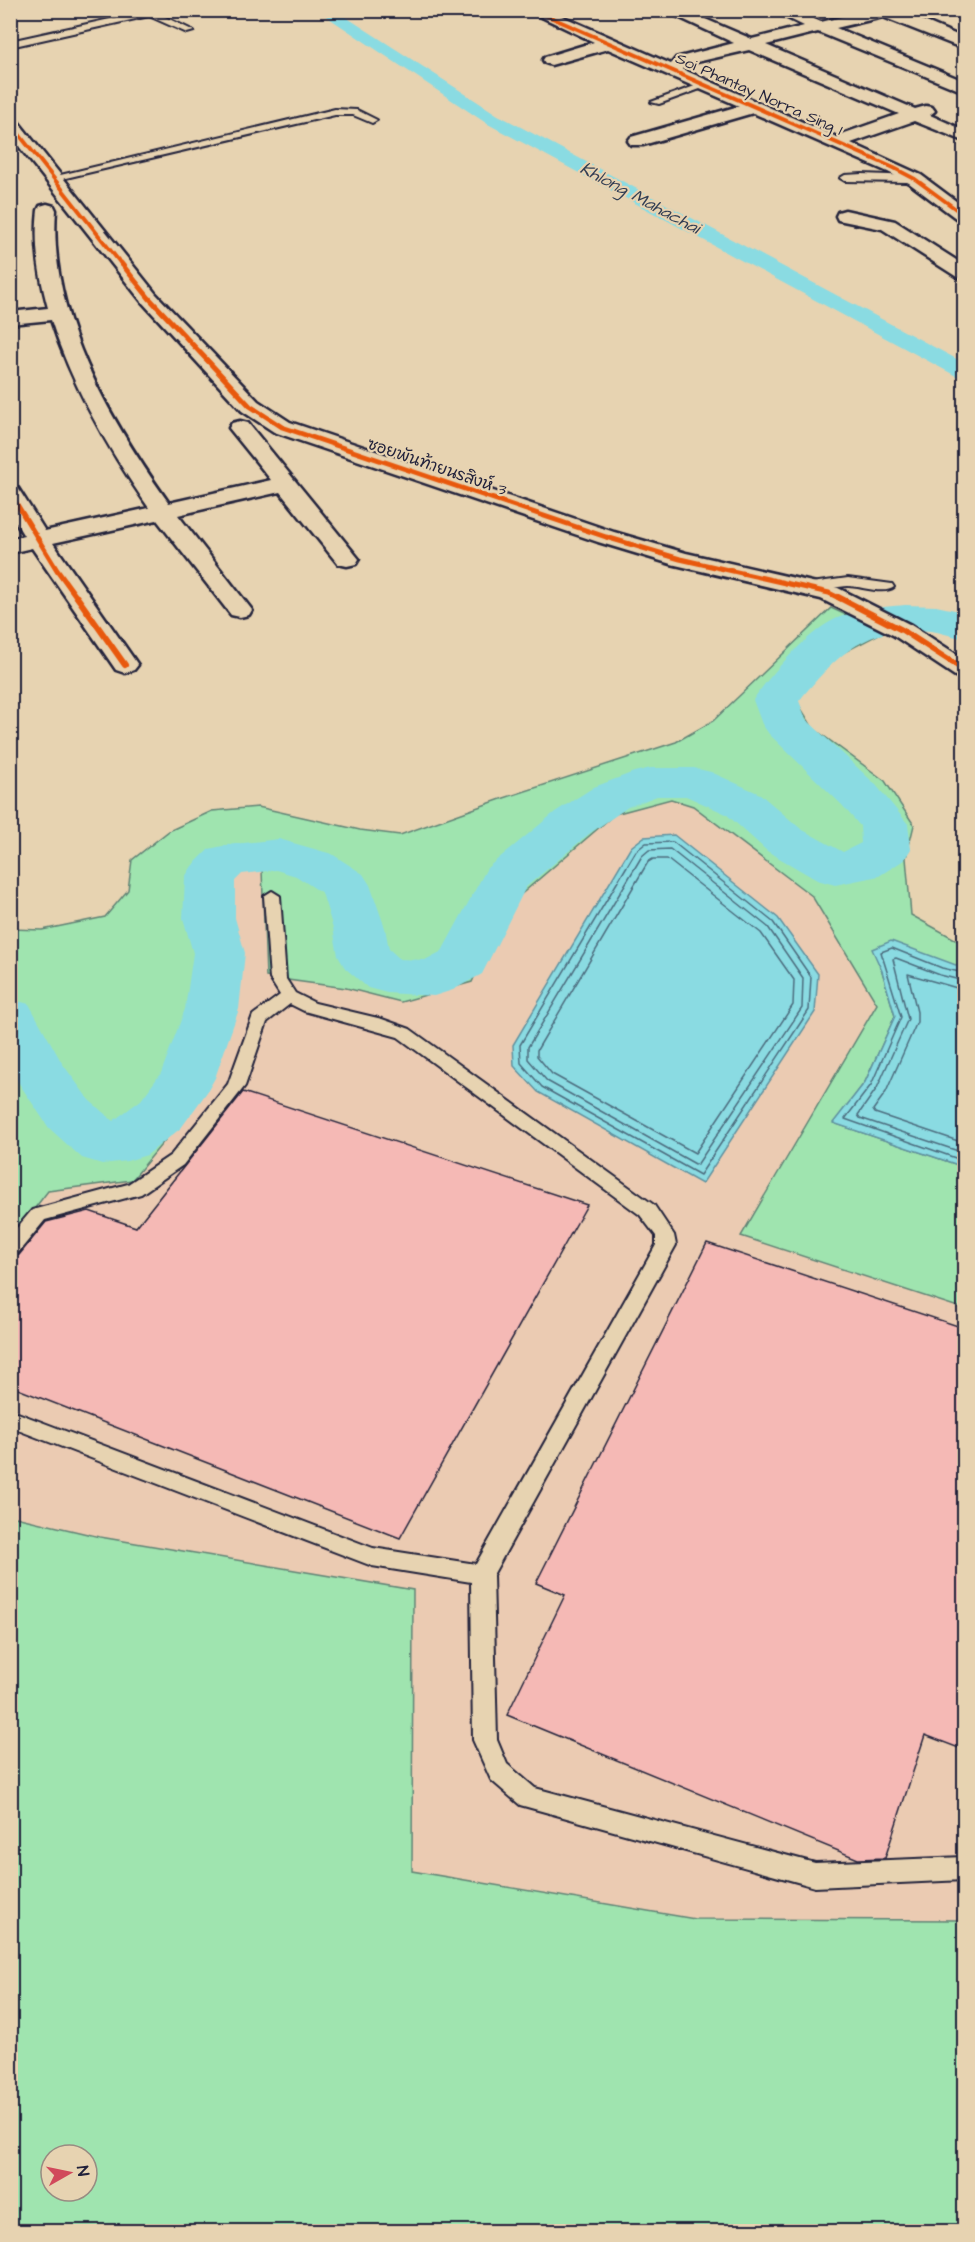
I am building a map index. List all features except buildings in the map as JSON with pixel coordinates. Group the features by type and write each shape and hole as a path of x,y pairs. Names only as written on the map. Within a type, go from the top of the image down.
{"street":[{"name":"Soi Phantay Norra Sing 1","path":"534,10 915,178 964,215"},
{"path":"559,10 653,52"},
{"path":"670,10 746,45 964,136"},
{"path":"778,10 820,27 957,98"},
{"path":"938,179 679,65 682,61 885,11 964,44"},
{"path":"551,60 610,44"},
{"path":"848,138 957,98"},
{"path":"743,128 760,109"},
{"path":"637,141 760,109"},
{"name":"ซอยพันท้ายนรสิงห์ 3","path":"10,123 149,298 250,406 282,427 460,490 606,537 680,559 809,587 855,604 902,630 964,670"},
{"path":"47,210 46,246 49,275 59,313 95,404 130,464 162,511 240,610"},
{"path":"845,216 888,225 964,273"},
{"path":"936,255 964,250"},
{"path":"10,318 59,313"},
{"path":"240,428 347,559"},
{"path":"10,546 284,484"},
{"path":"10,493 57,570 125,665"}],"lane":[{"path":"10,44 165,10"},
{"path":"152,14 190,31"},
{"path":"656,102 706,86"},
{"path":"53,178 335,112 354,112 372,120"},
{"path":"845,178 858,176 893,180 915,178"},
{"path":"809,587 832,581 850,581 887,587"},
{"path":"272,896 278,979 289,997 310,1007 382,1025 404,1033 647,1210 665,1235 666,1245 482,1574 485,1740 499,1772 528,1797 815,1875 964,1869"},
{"path":"10,1250 39,1215 134,1189 177,1160 236,1086 259,1019 289,997"},
{"path":"10,1418 372,1557 482,1574"}],"shaded area":[{"path":"671,799 693,806 812,896 877,1004 741,1235 964,1309 964,1920 695,1919 412,1870 412,1591 100,1537 11,1516 10,1239 48,1191 132,1180 238,982 209,986 195,877 262,869 346,988 401,1002 472,981 504,909 615,814"}],"green space":[{"path":"831,608 883,632 831,659 794,697 813,728 885,781 914,825 906,858 911,915 964,944 964,968 944,962 882,971 895,1016 865,1082 834,1123 964,1167 964,1309 741,1236 877,1004 812,896 693,806 671,799 615,814 504,909 472,982 401,1002 346,988 266,977 262,870 195,877 209,985 239,982 199,1099 132,1180 48,1191 11,1239 11,929 42,930 105,917 128,890 132,860 169,831 212,811 258,807 360,830 400,835 501,799 676,742 713,721"},
{"path":"11,1516 100,1537 413,1590 412,1871 695,1919 964,1920 964,2231 11,2231"}],"water":[{"path":"674,835 778,918 818,974 815,1012 702,1184 538,1092 514,1066 513,1045 631,847 644,837"},
{"path":"891,941 964,968 964,1167 833,1123 865,1082 895,1016 882,971 872,949"}],"waterway":[{"name":"Khlong Mahachai","path":"324,10 492,119 964,371"},
{"path":"10,1017 40,1073 69,1114 102,1143 127,1140 161,1114 187,1078 212,1009 219,953 209,918 210,877 227,860 279,854 314,865 345,885 359,928 364,956 387,976 434,978 463,962 505,879 572,823 611,797 651,782 694,782 743,804 784,840 835,869 861,865 886,849 884,824 859,795 785,724 776,700 801,672 846,631 874,622 905,618 936,619 964,626"}],"cycle path":[{"path":"534,10 894,168 915,179 964,215"},
{"path":"10,123 149,298 250,406 282,427 606,537 680,559 829,593 902,630 964,670"},
{"path":"10,493 57,570 125,665"}]}
